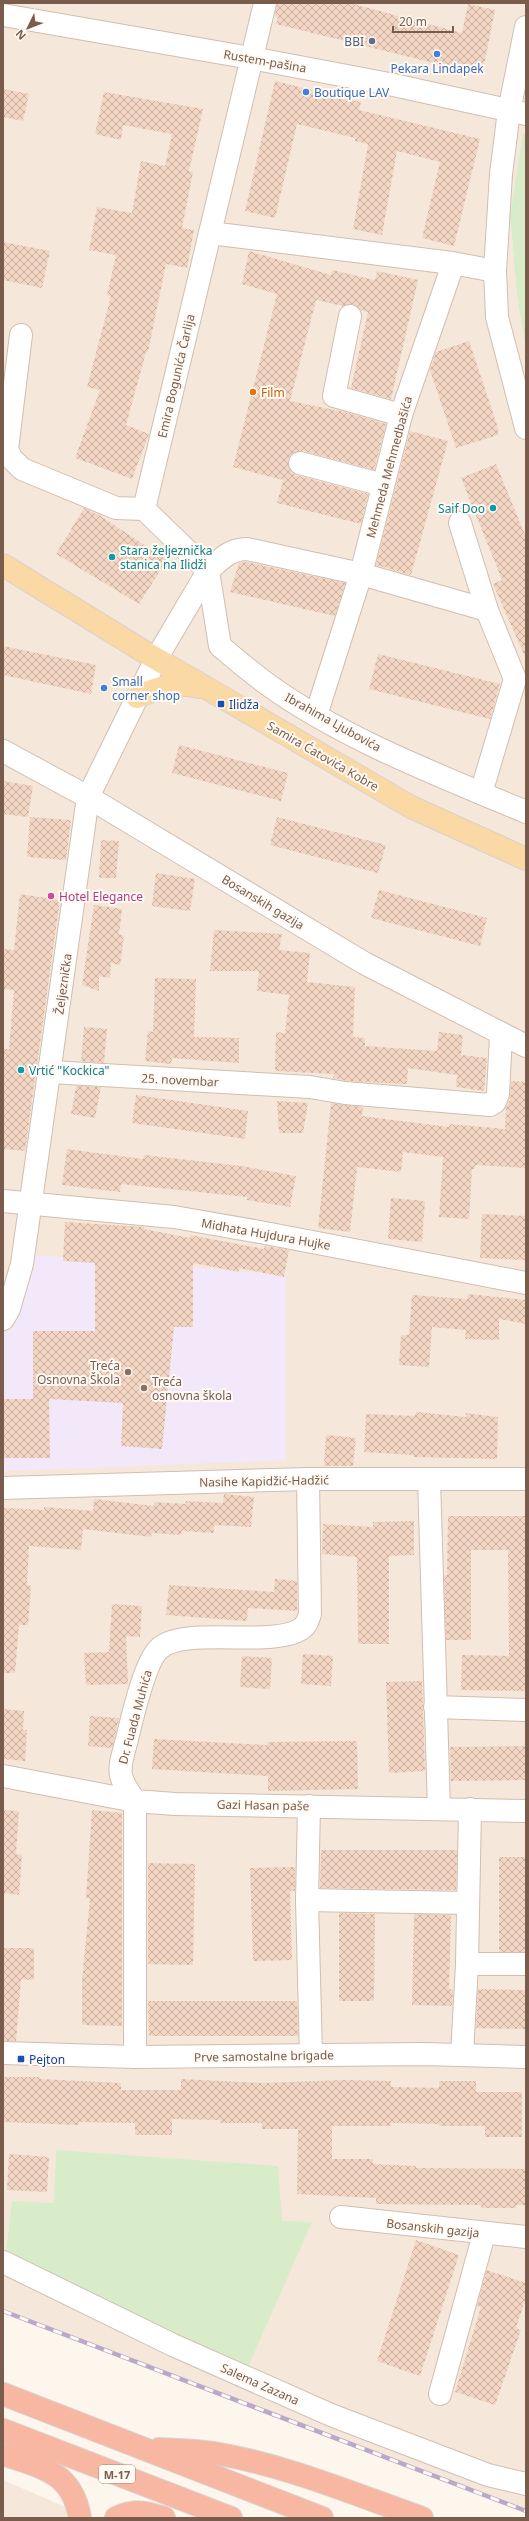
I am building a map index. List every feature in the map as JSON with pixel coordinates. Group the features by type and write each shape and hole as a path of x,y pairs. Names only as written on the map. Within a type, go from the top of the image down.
{"highway":[{"name":"M-17","path":"3,2394 322,2518"},
{"name":"M-17","path":"3,2430 232,2518"},
{"path":"139,2448 190,2451 240,2459 279,2469 422,2518"},
{"path":"3,2454 46,2470 64,2480 72,2492 80,2518"},
{"path":"116,2518 133,2511 147,2512 164,2518"}],"main road":[{"name":"Samira Ćatovića Kobre","path":"3,565 156,659 411,807 526,859"},
{"path":"137,697 170,685 187,684 210,690"}],"street":[{"name":"Emira Bogunića Čarlija","path":"144,509 265,3"},
{"name":"Rustem-pašina","path":"3,15 251,58 389,84 517,112"},
{"path":"526,27 517,112 501,174 495,271 497,317 526,428"},
{"path":"210,233 452,263 495,271"},
{"name":"Mehmeda Mehmedbašića","path":"316,715 361,574 401,415 450,273 452,263"},
{"path":"350,316 334,396 401,415"},
{"path":"22,335 7,449 11,458 22,469 116,508 144,509 208,571"},
{"path":"300,463 383,485"},
{"path":"460,523 487,610 515,679 481,793"},
{"path":"156,659 208,571 228,553 237,549 247,549 361,574 487,610"},
{"name":"Ibrahima Ljubovića","path":"208,571 220,646 268,684 316,715 424,770 526,812"},
{"name":"Željeznička","path":"3,1319 9,1309 22,1264 32,1205 88,797 156,659"},
{"name":"Bosanskih gazija","path":"3,752 88,797 364,963 501,1035 526,1046"},
{"name":"25. novembar","path":"51,1072 310,1087 352,1093 490,1105 495,1102 498,1094 501,1035"},
{"name":"Midhata Hujdura Hujke","path":"3,1201 32,1205 174,1217 526,1283"},
{"name":"Nasihe Kapidžić-Hadžić","path":"3,1488 308,1479 526,1479"},
{"name":"Dr. Fuada Muhića","path":"134,1801 121,1782 120,1763 150,1661 160,1647 176,1642 199,1638 283,1635 300,1630 307,1624 310,1614 308,1479"},
{"path":"429,1479 439,1809"},
{"path":"436,1707 526,1710"},
{"name":"Gazi Hasan paše","path":"3,1776 134,1801 526,1811"},
{"path":"134,1801 135,2057"},
{"path":"308,1806 307,1900 311,2055"},
{"path":"462,2055 467,1964 470,1810"},
{"path":"307,1900 467,1903"},
{"path":"467,1964 526,1964"},
{"name":"Prve samostalne brigade","path":"3,2053 135,2057 311,2055 462,2055 526,2057"},
{"name":"Bosanskih gazija","path":"341,2217 484,2234 526,2237"},
{"path":"440,2394 484,2234"},
{"name":"Salema Zazana","path":"3,2262 173,2345 331,2415 488,2475 526,2484"}],"shaded area":[{"path":"3,3 526,3 526,120 510,216 517,296 526,350 526,2511 3,2311"},
{"name":"Treća osnovna škola","path":"31,1255 286,1275 286,1460 3,1471 3,1336 12,1319"},
{"path":"3,2480 91,2518 3,2518"}],"green space":[{"path":"523,133 526,134 526,350 517,296 510,216"},
{"path":"56,2150 278,2166 282,2221 312,2222 244,2376 5,2263 12,2201 54,2203"}],"building":[{"path":"277,3 350,3 462,33 468,4 495,10 482,75 276,24 278,17 275,16"},
{"path":"275,81 361,102 359,110 480,139 454,246 422,238 440,162 397,151 382,235 353,229 368,144 355,141 355,138 297,124 275,218 245,211"},
{"path":"3,89 29,94 23,121 3,117"},
{"path":"104,92 203,109 189,171 193,172 182,228 194,230 187,268 166,264 148,352 146,352 126,425 149,434 132,479 75,458 100,390 87,387 111,296 107,295 116,255 89,250 97,207 132,213 141,161 165,166 172,134 123,125 121,140 95,134"},
{"path":"3,242 50,251 42,288 3,280"},
{"path":"249,251 331,275 332,270 375,280 377,271 418,280 391,399 351,388 368,312 361,310 353,304 343,306 316,300 290,401 345,412 386,424 374,470 303,451 291,454 288,460 291,472 296,475 368,494 361,524 277,503 283,480 233,467 277,294 242,284"},
{"path":"469,341 498,428 498,435 456,448 430,370 436,352"},
{"path":"410,431 448,441 411,575 376,565"},
{"name":"Saif Doo","path":"496,464 526,537 526,659 493,584 502,580 461,478"},
{"name":"Stara željeznička stanica na Ilidži","path":"84,508 99,515 167,560 139,604 56,554"},
{"path":"246,562 345,583 335,616 230,592 239,563"},
{"path":"3,646 96,665 91,694 3,675"},
{"path":"378,654 500,684 490,719 369,689"},
{"path":"179,745 288,773 281,801 172,773"},
{"path":"3,781 33,786 28,817 3,814"},
{"path":"30,817 71,820 66,860 27,857"},
{"path":"277,817 386,845 378,873 270,845"},
{"path":"101,840 119,841 116,878 99,878"},
{"path":"156,873 195,879 190,911 152,906"},
{"path":"379,890 487,918 480,946 371,918"},
{"path":"20,894 60,900 25,1151 3,1149 3,1049 9,1049 14,990 3,989 3,949 14,950"},
{"path":"94,905 122,909 119,934 124,936 120,965 111,963 110,978 99,976 99,991 82,985"},
{"path":"214,930 282,934 279,950 310,953 307,982 355,987 353,1037 365,1038 365,1046 437,1051 439,1032 463,1035 461,1055 487,1058 484,1091 456,1087 457,1075 408,1068 407,1084 347,1081 333,1078 334,1074 275,1071 276,1032 285,1033 289,995 257,991 259,971 210,971"},
{"path":"155,978 196,979 194,1037 239,1038 239,1063 172,1058 171,1064 145,1061 148,1031 153,1032"},
{"path":"84,1027 107,1029 104,1063 81,1061"},
{"path":"511,1081 526,1082 526,1168 475,1165 475,1169 472,1169 469,1219 439,1217 443,1157 403,1152 401,1172 357,1167 350,1232 318,1228 331,1103 363,1107 362,1116 449,1127 449,1124 505,1129 506,1108 510,1098"},
{"path":"76,1087 101,1087 95,1118 71,1114"},
{"path":"136,1095 248,1111 245,1139 132,1123"},
{"path":"277,1101 308,1103 303,1133 279,1133"},
{"path":"67,1149 143,1159 144,1155 241,1166 296,1176 290,1207 247,1200 247,1197 121,1184 120,1192 62,1185"},
{"path":"391,1198 425,1201 422,1242 388,1239"},
{"path":"482,1214 526,1216 526,1260 480,1258"},
{"name":"Treća osnovna škola","path":"65,1222 144,1227 144,1229 190,1238 190,1235 264,1249 265,1246 289,1250 284,1277 239,1268 239,1272 193,1263 193,1327 174,1327 162,1449 121,1446 123,1403 49,1399 50,1458 3,1458 3,1399 33,1399 33,1331 95,1331 95,1263 63,1261"},
{"path":"468,1294 526,1300 526,1324 499,1319 499,1340 465,1339 466,1330 432,1327 429,1367 399,1365 401,1335 409,1335 412,1295 467,1299"},
{"path":"416,1412 466,1417 466,1413 498,1417 497,1459 413,1457 413,1455 364,1452 366,1414 415,1416"},
{"path":"326,1435 356,1438 353,1466 324,1466"},
{"path":"224,1494 254,1497 251,1527 214,1525 214,1533 182,1531 181,1535 152,1533 151,1537 83,1529 81,1550 29,1546 27,1585 31,1586 28,1625 19,1625 15,1673 3,1673 3,1508 44,1510 44,1507 93,1511 94,1499 154,1506 154,1502 185,1504 186,1501 223,1503"},
{"path":"448,1516 526,1516 526,1691 461,1690 462,1655 509,1656 508,1550 471,1550 471,1640 446,1640 444,1575 447,1575"},
{"path":"414,1521 414,1555 389,1556 389,1644 358,1644 357,1557 322,1554 323,1524 373,1527 373,1522"},
{"path":"275,1579 297,1581 297,1611 248,1608 247,1621 166,1615 169,1585 274,1592"},
{"path":"112,1604 142,1606 140,1637 126,1636 128,1684 86,1685 84,1653 109,1652"},
{"path":"303,1654 333,1656 331,1686 301,1684"},
{"path":"242,1656 272,1658 270,1689 240,1687"},
{"path":"422,1681 425,1771 389,1773 386,1682"},
{"path":"3,1709 24,1711 23,1730 27,1730 25,1761 3,1759"},
{"path":"90,1716 119,1718 112,1748 88,1746"},
{"path":"154,1739 267,1745 267,1742 357,1741 358,1789 268,1791 268,1776 152,1769"},
{"path":"526,1746 526,1780 451,1781 450,1747"},
{"path":"3,1810 19,1811 16,1854 22,1855 19,1895 3,1893"},
{"path":"92,1810 122,1813 122,2026 82,2025 82,1980 90,1899 86,1898"},
{"path":"321,1850 457,1850 456,1890 320,1888"},
{"path":"499,1857 526,1857 526,1952 499,1952"},
{"path":"148,1863 195,1864 193,1965 148,1964"},
{"path":"295,1867 295,1891 290,1891 292,1960 253,1961 250,1868"},
{"path":"339,1913 375,1914 374,2001 339,2001"},
{"path":"414,1914 451,1915 449,1989 453,1989 452,2006 412,2005"},
{"path":"3,1948 34,1948 34,1980 21,1979 16,2041 3,2041"},
{"path":"478,1989 526,1990 526,2029 476,2028"},
{"path":"148,2001 297,2001 298,2036 149,2036"},
{"path":"3,2077 40,2077 40,2079 121,2083 121,2090 181,2090 181,2079 262,2083 344,2080 391,2081 391,2087 439,2088 439,2081 476,2081 476,2092 522,2092 522,2137 485,2137 485,2126 439,2126 439,2124 391,2123 391,2126 332,2126 332,2159 373,2159 373,2164 416,2166 416,2168 526,2169 526,2205 516,2205 516,2208 481,2208 481,2205 376,2204 376,2198 297,2194 298,2129 262,2129 262,2123 220,2123 220,2120 172,2119 172,2135 135,2135 135,2123 79,2122 79,2125 3,2122"},
{"path":"9,2154 49,2157 47,2192 7,2190"},
{"path":"416,2240 459,2255 420,2376 377,2361"},
{"path":"487,2270 526,2283 526,2297 516,2328 521,2330 495,2405 455,2392 481,2307 477,2306"}],"railway":[{"path":"3,2311 526,2511"}],"place":[{"name":"BBI","path":"372,41"},
{"name":"Pekara Lindapek","path":"437,54"},
{"name":"Boutique LAV","path":"306,92"},
{"name":"Film","path":"253,392"},
{"name":"Saif Doo","path":"493,508"},
{"name":"Stara željeznička stanica na Ilidži","path":"112,557"},
{"name":"Small corner shop","path":"104,688"},
{"name":"Ilidža","path":"221,704"},
{"name":"Hotel Elegance","path":"51,896"},
{"name":"Vrtić \"Kockica\"","path":"21,1070"},
{"name":"Treća Osnovna Škola","path":"128,1372"},
{"name":"Treća osnovna škola","path":"144,1388"},
{"name":"Pejton","path":"21,2059"}]}
